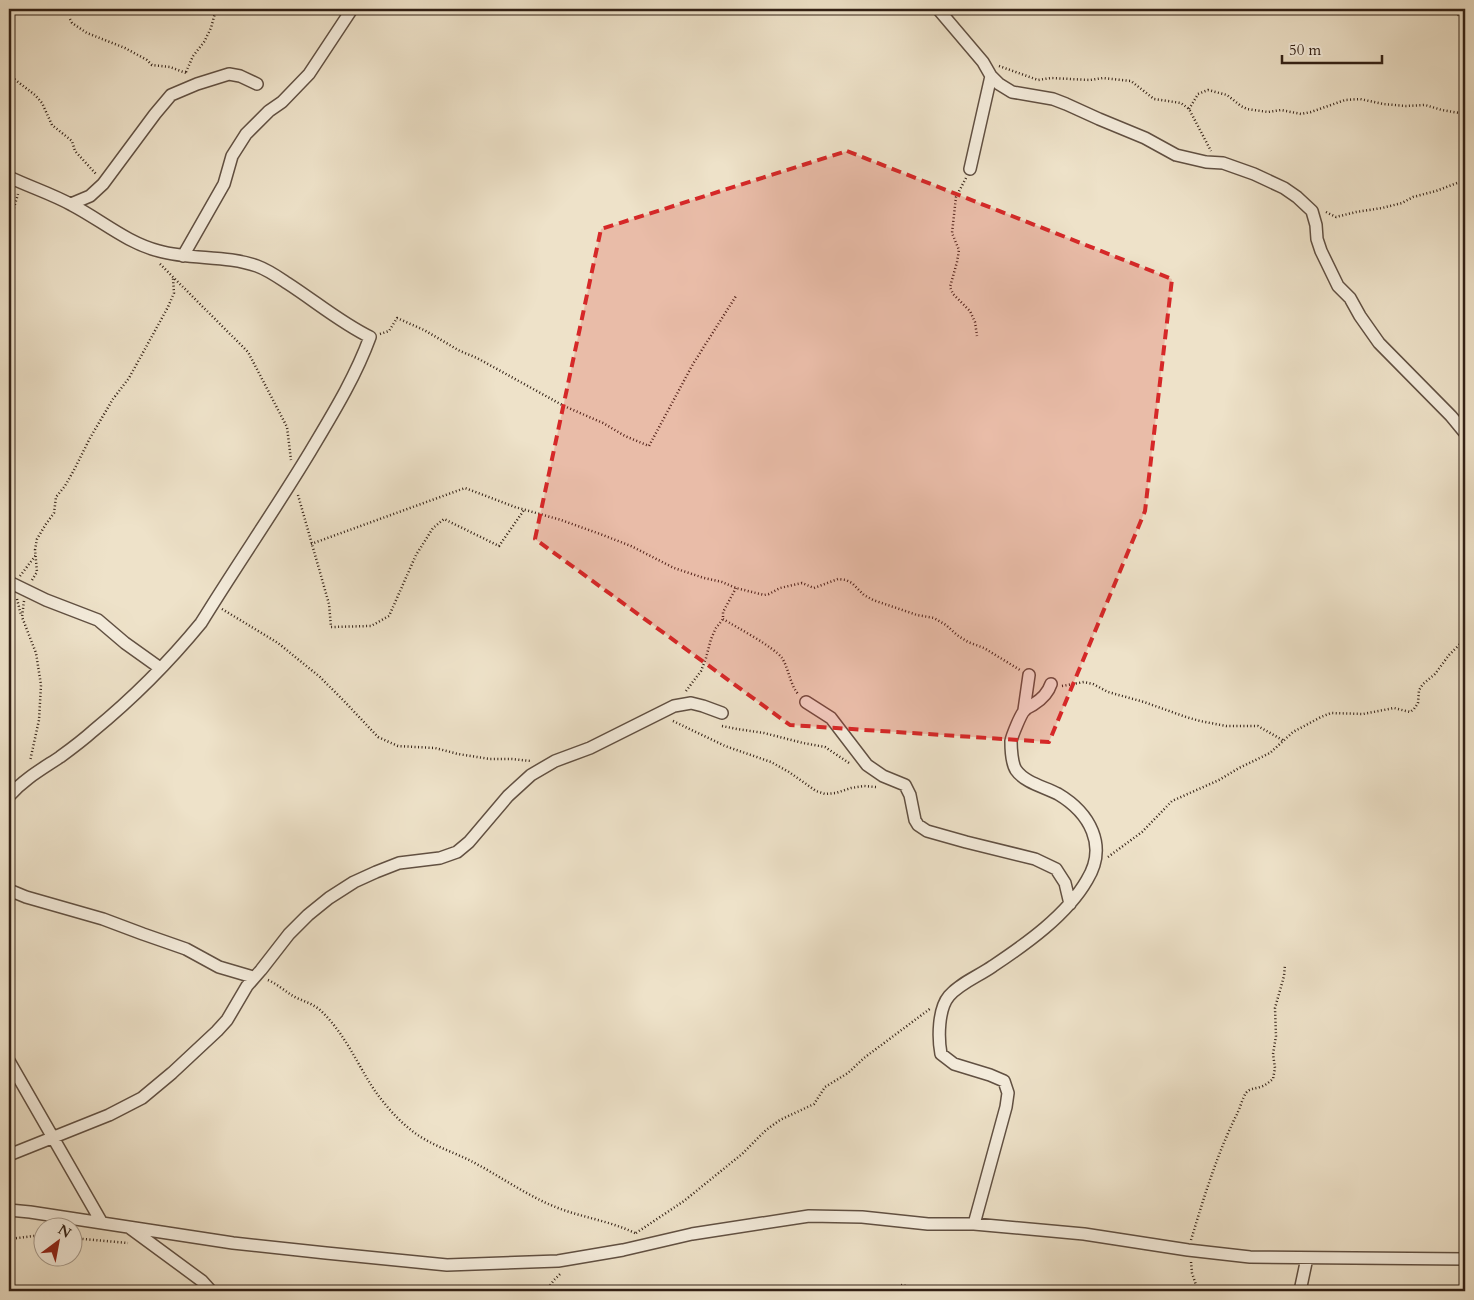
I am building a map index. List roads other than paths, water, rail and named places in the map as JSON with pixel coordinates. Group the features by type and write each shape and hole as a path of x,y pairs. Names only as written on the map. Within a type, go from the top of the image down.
{"street":[{"path":"183,256 224,184 232,156 246,134 282,102 309,74 352,9"},
{"path":"938,9 983,62 991,76 999,84 1012,92 1054,100 1145,138 1176,155 1223,163 1254,174 1284,188 1306,204 1312,211 1321,251 1338,286 1350,298 1379,343 1451,416 1465,433"},
{"path":"71,204 90,196 103,184 165,101 177,92 229,74 240,76 256,84"},
{"path":"970,169 991,76"},
{"path":"9,177 71,204 117,232 158,251 183,256 235,261 257,266 370,337 364,355 338,405 201,623 183,645 128,700 93,731 29,776 9,796"},
{"path":"11,583 46,600 98,620 160,668"},
{"path":"974,1224 1006,1107 1008,1093 1004,1081 990,1074 954,1064 941,1054 939,1041 942,1008 948,996 1051,924 1077,896 1088,880 1094,867 1096,852 1094,834 1086,817 1058,794 1026,779 1016,771 1012,764 1011,740 1024,710 1029,675"},
{"path":"1024,710 1048,693 1051,684"},
{"path":"806,702 831,718 867,764 883,776 905,786 910,795 915,820 927,831 1035,859 1056,869 1065,883 1070,904"},
{"path":"9,1155 109,1115 142,1098 172,1073 227,1020 254,976 261,970 288,934 329,898 354,882 399,863 440,858 457,852 469,842 508,796 531,775 555,761 590,748 674,706 691,703 722,713"},
{"path":"9,890 26,897 103,919 186,949 219,967 254,976"},
{"path":"9,1061 102,1223"},
{"path":"9,1210 233,1243 447,1264 514,1263 565,1259 650,1244 692,1234 809,1216 862,1216 928,1224 974,1224 1084,1234 1188,1250 1250,1257 1465,1259"},
{"path":"128,1227 202,1281 211,1291"},
{"path":"1300,1291 1307,1258"}]}
